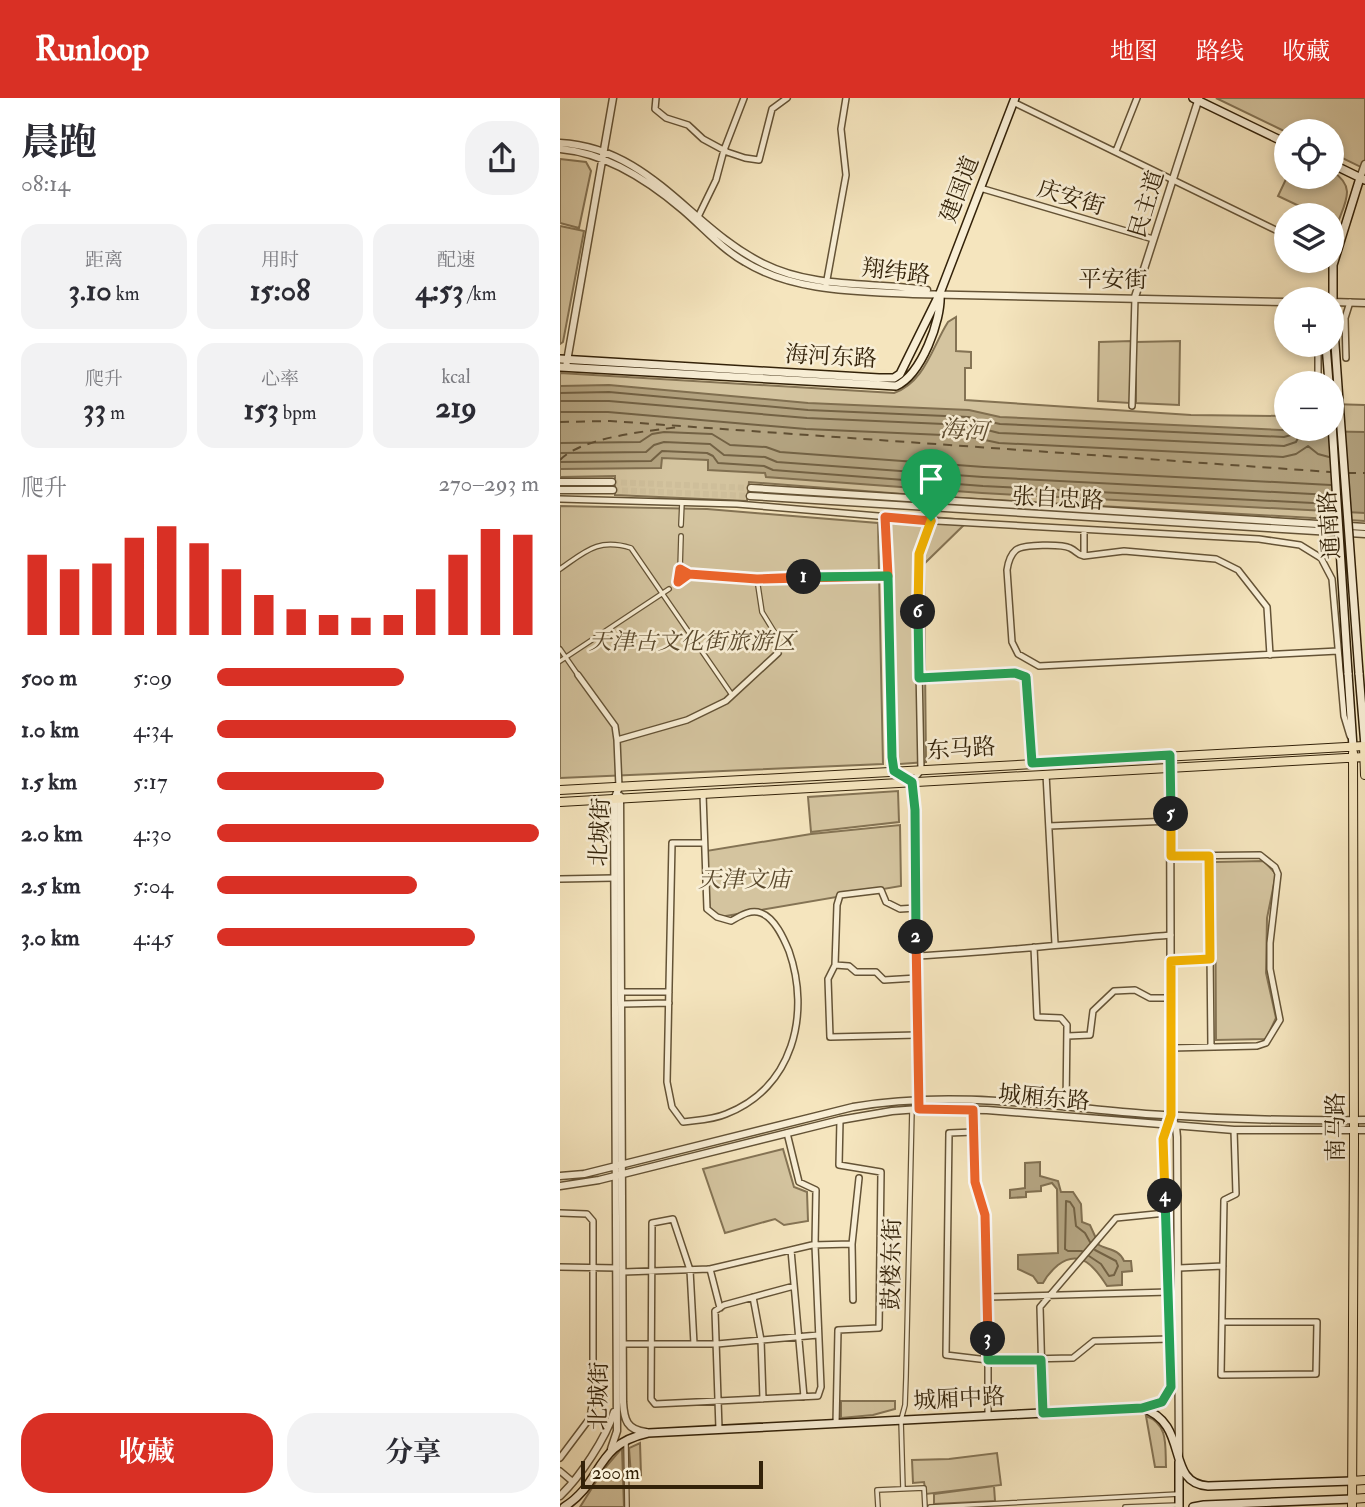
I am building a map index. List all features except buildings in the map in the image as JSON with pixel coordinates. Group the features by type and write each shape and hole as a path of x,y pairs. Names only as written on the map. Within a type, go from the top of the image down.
{"main road":[{"path":"1197,99 1274,137"},
{"name":"建国道","path":"940,293 1014,100"},
{"path":"1344,170 1363,179"},
{"name":"通南路","path":"1344,229 1363,179"},
{"name":"海河东路","path":"563,363 894,378 905,368 940,293"},
{"name":"通南路","path":"1336,357 1365,741"},
{"path":"1333,441 1353,747"},
{"path":"1365,741 1365,775"},
{"name":"东马路","path":"560,790 1353,747 1365,741"},
{"name":"南马路","path":"1352,1503 1353,747"},
{"name":"东马路","path":"560,803 1365,757"},
{"path":"1142,1408 1154,1412 1168,1425 1188,1478 1203,1485 1365,1480"},
{"name":"城厢中路","path":"576,1507 611,1449 626,1439 648,1433 1142,1408"},
{"path":"1179,1460 1179,1506"},
{"name":"城厢中路","path":"564,1507 588,1484"},
{"path":"1193,1507 1220,1504 1352,1503 1365,1498"}],"street":[{"path":"563,363 613,98"},
{"path":"656,98 655,109 666,118 688,125 703,139 724,150 745,158 759,159 772,109 787,98"},
{"path":"697,219 716,180 724,150 744,98"},
{"path":"826,284 846,175 841,129 846,98"},
{"path":"1116,151 1137,98"},
{"name":"民主道","path":"1132,406 1135,297 1197,99"},
{"path":"1014,100 1274,229"},
{"name":"翔纬路","path":"560,143 581,145 602,155 645,181 733,246 763,264 826,284 912,288 940,293"},
{"name":"翔纬路","path":"560,149 602,155"},
{"path":"1363,179 1365,164"},
{"name":"庆安街","path":"980,188 1153,239"},
{"name":"平安街","path":"940,293 1274,302"},
{"path":"1344,302 1365,303"},
{"path":"1346,358 1345,318 1350,302"},
{"path":"560,482 612,482"},
{"name":"张自忠路","path":"751,488 1365,527"},
{"path":"560,490 613,490"},
{"name":"张自忠路","path":"750,496 1365,534"},
{"path":"560,499 682,501 931,521 1246,539 1300,545 1321,558 1332,579 1344,716 1353,747"},
{"path":"681,525 682,501"},
{"path":"885,517 894,771 912,782"},
{"path":"916,1109 919,1099 915,810 912,782 921,770 917,567 922,542 931,521"},
{"path":"1084,530 1084,556"},
{"path":"681,536 677,583 689,574"},
{"path":"560,569 594,545 619,544 631,548 732,696"},
{"path":"1270,655 1267,607 1238,570 1216,559 1124,551 1084,556 1062,546 1024,546 1014,552 1009,562 1009,632 1018,654 1031,663 1049,667 1270,655 1338,651"},
{"path":"680,569 689,574 757,579 888,576"},
{"path":"617,740 687,720 726,701 778,653 778,638 762,612 757,579"},
{"path":"560,661 668,589"},
{"path":"560,649 615,726 619,787"},
{"path":"919,678 1015,673 1026,677 1032,763"},
{"path":"1142,1408 1162,1402 1169,1393 1169,1292 1163,1139 1171,1115 1170,755"},
{"path":"1046,774 1055,944"},
{"name":"北城街","path":"611,1449 617,1432 620,1268 614,878 619,787"},
{"path":"703,794 707,909 710,913 731,920 744,914 761,913 783,937 792,961 799,995 794,1039 774,1080 747,1103 714,1118 683,1122 672,1107 667,1082 672,843 704,844"},
{"name":"北城街","path":"617,799 622,992 619,1165"},
{"path":"1049,826 1171,821"},
{"path":"1171,856 1260,855 1275,867 1278,874 1270,943 1270,969 1280,1020 1266,1043 1257,1046 1171,1048"},
{"path":"1209,856 1211,1046"},
{"path":"560,878 614,878"},
{"path":"916,908 900,909 886,902 881,890 839,895 836,905 835,965 828,979 830,1037 918,1035"},
{"path":"917,956 1001,952 1055,944 1171,935"},
{"path":"1034,947 1037,1017 1061,1018 1068,1025 1066,1107"},
{"path":"1171,961 1210,959"},
{"path":"835,965 849,966 856,972 876,972 884,980 917,978"},
{"path":"1068,1036 1090,1035 1093,1011 1114,991 1135,990 1150,998 1170,998"},
{"path":"622,992 669,992"},
{"path":"622,1004 669,1003"},
{"name":"城厢东路","path":"560,1177 584,1174 853,1107 919,1099 979,1099 1171,1115 1365,1120"},
{"name":"城厢东路","path":"560,1186 840,1120 916,1109 973,1110 1234,1130 1365,1130"},
{"name":"鼓楼东街","path":"903,1489 901,1420 905,1405 916,1109"},
{"path":"973,1110 975,1182 985,1215 988,1415"},
{"path":"1171,1115 1176,1127 1179,1460"},
{"path":"836,1424 838,1330 879,1328 881,1213 881,1172 839,1165 840,1120"},
{"path":"1223,1322 1317,1322 1316,1374 1222,1375 1224,1200 1236,1194 1234,1130"},
{"path":"974,1132 949,1133 946,1355 988,1360 1073,1358 1094,1341 1170,1339"},
{"path":"694,1344 690,1269 673,1219 653,1223 651,1399 654,1404 818,1396 821,1387 815,1245 816,1190 799,1182 787,1133"},
{"path":"853,1300 852,1244 859,1178"},
{"path":"560,1213 587,1214 593,1221 593,1399 590,1418 560,1458"},
{"path":"1043,1413 1040,1307 1115,1218 1166,1213"},
{"path":"560,1267 710,1269 815,1245 852,1244"},
{"path":"791,1250 804,1397"},
{"path":"1179,1268 1223,1266"},
{"name":"北城街","path":"620,1268 625,1420 633,1430 648,1433"},
{"path":"710,1269 720,1308"},
{"path":"719,1429 715,1311 794,1286"},
{"path":"988,1297 1169,1292"},
{"path":"753,1297 761,1340 762,1399"},
{"path":"624,1344 717,1344 818,1335"},
{"path":"560,1496 573,1482 608,1427 616,1403"},
{"path":"626,1439 627,1507"},
{"path":"560,1471 573,1482"},
{"path":"878,1507 877,1490 924,1488 925,1507"},
{"path":"930,1507 1179,1494"},
{"path":"1125,1507 1179,1506"}],"green space":[{"path":"1216,98 1365,98 1365,169 1344,159 1344,119 1274,119 1274,126"},
{"path":"560,159 586,162 591,171 579,228 560,223"},
{"path":"1344,183 1347,189 1344,207 1344,203 1293,203 1278,196 1281,189 1344,189"},
{"path":"560,226 584,231 563,342 560,344"},
{"path":"956,317 956,351 971,352 971,368 965,368 965,400 1191,415 1274,416 1274,441 1344,441 1344,404 1365,405 1365,521 942,497 749,482 747,501 615,495 615,476 560,477 560,373 894,393 913,381 927,363 948,322"},
{"path":"1131,341 1130,403 1098,401 1099,342"},
{"path":"1180,341 1179,405 1136,403 1136,342"},
{"name":"天津古文化街旅游区","path":"560,506 707,509 878,523 883,764 560,778"},
{"path":"882,513 969,520 924,564 926,762 887,765"},
{"path":"898,791 899,822 811,832 808,797"},
{"name":"天津文庙","path":"900,825 901,886 720,917 709,907 706,851 811,834"},
{"path":"1264,861 1276,874 1267,918 1266,973 1276,1018 1266,1039 1216,1040 1215,862"},
{"path":"783,1149 794,1187 807,1192 808,1221 784,1225 775,1219 725,1233 703,1169"},
{"path":"841,1401 895,1401 895,1409 873,1415 841,1418"},
{"path":"1146,1416 1162,1430 1166,1467 1155,1467"},
{"path":"640,1443 641,1475 631,1476 629,1448"},
{"path":"622,1448 624,1507 580,1507 604,1469"},
{"path":"997,1453 1001,1485 926,1494 924,1482 913,1483 912,1460"},
{"path":"994,1486 995,1501 934,1504 934,1494"}],"water":[{"name":"海河","path":"609,385 808,403 969,410 1000,417 1274,430 1274,441 1344,441 1344,432 1365,432 1365,513 982,493 766,477 765,473 708,470 708,460 662,458 661,468 560,469 560,386"},
{"path":"1040,1162 1040,1176 1058,1181 1061,1192 1073,1192 1081,1204 1082,1222 1090,1225 1099,1245 1116,1252 1124,1261 1131,1261 1132,1271 1122,1272 1122,1285 1107,1286 1092,1267 1080,1259 1073,1258 1058,1265 1043,1283 1038,1283 1033,1276 1018,1269 1018,1255 1058,1253 1057,1189 1052,1183 1041,1186 1041,1191 1026,1192 1026,1197 1010,1198 1010,1190 1025,1188 1025,1163"}],"ferry route":[{"path":"560,422 610,421 1331,472"},
{"path":"560,460 570,452 599,441 679,427"},
{"path":"1347,473 1365,473"}],"tunnel":[{"path":"612,482 751,488"},
{"path":"613,490 750,496"}],"route":[{"path":"931,521 885,517 888,576 757,579 689,574 678,582 680,569 689,574 757,579 822,577 888,576 892,757 894,771 912,782 915,810 919,1109 973,1110 975,1182 985,1215 988,1360 1041,1360 1043,1413 1142,1408 1162,1402 1171,1387 1163,1139 1171,1115 1171,961 1210,959 1209,856 1171,856 1170,755 1032,763 1026,677 1015,673 919,678 917,567 922,542 931,521"}]}
